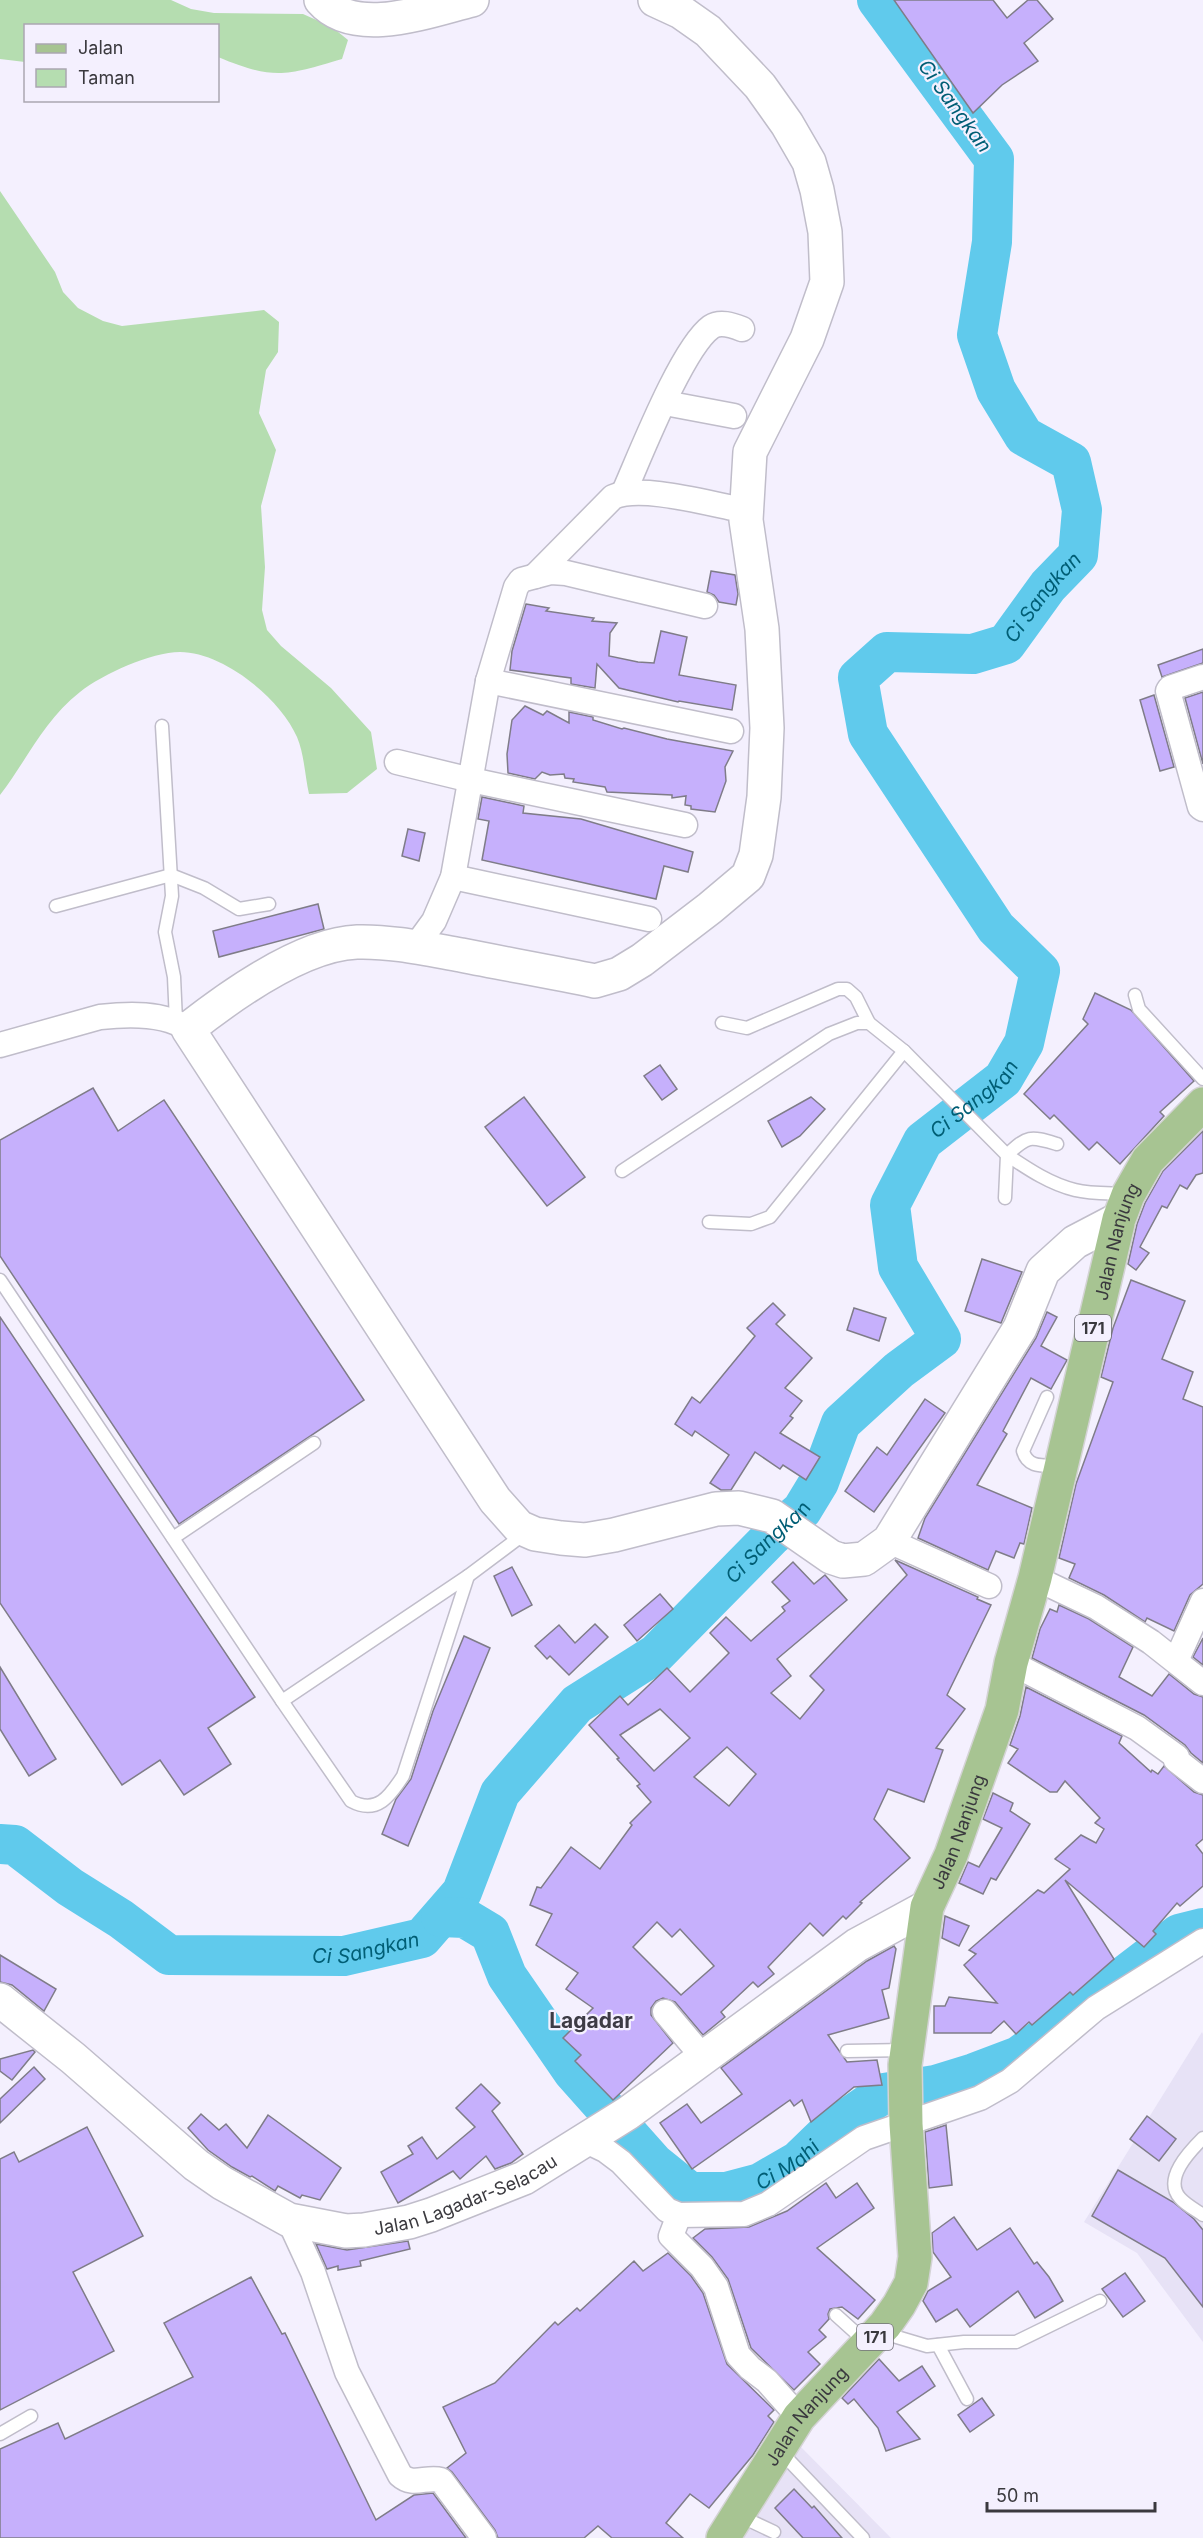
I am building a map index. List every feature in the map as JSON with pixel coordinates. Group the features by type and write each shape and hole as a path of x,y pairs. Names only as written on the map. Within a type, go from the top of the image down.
{"main road":[{"name":"Jalan Nanjung","path":"730,2526 799,2417 873,2338 899,2306 914,2271 906,2084 927,1906 951,1855 1002,1710 1011,1663 1035,1578 1124,1207 1148,1160 1203,1104"}],"street":[{"path":"321,0 340,14 357,19 375,20 390,20 472,0"},
{"path":"182,1025 310,953 356,942 416,947 596,981 619,974 642,960 748,876 756,855 764,797 767,728 762,629 746,520 750,452 807,339 827,282 825,232 809,162 787,124 760,86 708,31 681,12 655,0"},
{"path":"624,492 692,349 712,326 721,324 742,329"},
{"path":"665,403 734,416"},
{"path":"535,576 613,497 624,492 642,492 733,508"},
{"path":"416,947 434,921 453,877 488,681 516,587 521,580 550,572 566,573 705,606"},
{"path":"1203,677 1168,689 1200,807 1203,809"},
{"path":"488,681 731,731"},
{"path":"397,762 685,825"},
{"path":"453,877 649,919"},
{"path":"0,1045 99,1017 150,1017 182,1025 495,1500 512,1521 528,1532 542,1536 585,1540 647,1528 716,1509 740,1508 765,1513 831,1557 849,1562 864,1559 889,1541 1020,1328 1043,1271 1075,1242 1124,1207"},
{"path":"889,1541 989,1586"},
{"path":"1035,1578 1096,1607 1151,1642 1203,1683"},
{"path":"1176,1661 1203,1601"},
{"path":"1011,1663 1137,1728 1177,1757 1176,1760 1203,1781"},
{"name":"Jalan Lagadar-Selacau","path":"0,2000 48,2037 196,2165 222,2183 289,2220 346,2231 364,2230 409,2222 524,2178 607,2126 857,1945 927,1906"},
{"path":"607,2126 605,2150 621,2162 667,2210 679,2215 732,2215 756,2210 775,2200 864,2138 906,2084 980,2098 1010,2081 1096,2008 1203,1941"},
{"path":"665,2012 703,2057"},
{"path":"679,2215 671,2236 702,2267 716,2287 738,2355 767,2381 799,2417"},
{"path":"289,2220 313,2272 347,2372 400,2475 416,2482 434,2478 441,2480 484,2538"}],"lane":[{"path":"162,726 172,896 165,932 182,1025"},
{"path":"56,906 171,875 204,888 239,909 269,904"},
{"path":"722,1023 747,1028 838,989 847,989 856,997 869,1023 904,1051 1007,1155 1052,1182 1124,1207"},
{"path":"1135,996 1139,1009 1203,1079"},
{"path":"622,1171 829,1034 857,1023 869,1023"},
{"path":"709,1222 751,1224 770,1217 904,1051"},
{"path":"1005,1198 1007,1155 1025,1138 1036,1138 1057,1144"},
{"path":"0,1280 351,1801 362,1806 378,1805 390,1796 403,1776 468,1576"},
{"path":"1047,1397 1023,1451 1025,1459 1031,1465 1061,1466"},
{"path":"172,1538 315,1443"},
{"path":"282,1701 468,1576 528,1532"},
{"path":"847,2051 906,2084"},
{"path":"1203,2138 1173,2177 1173,2187 1180,2198 1203,2215"},
{"path":"836,2315 873,2338 927,2346 964,2342 1016,2342 1100,2301"},
{"path":"938,2345 967,2399"},
{"path":"0,2434 31,2416"},
{"path":"777,2449 863,2538"},
{"path":"730,2526 774,2532"}],"shaded area":[{"path":"1202,2032 1203,2342 1137,2253 1084,2222"},
{"path":"797,2443 891,2538 744,2538"}],"green space":[{"path":"0,0 171,0 191,9 214,13 303,14 332,27 348,40 342,59 307,69 280,73 253,69 219,57 219,24 24,24 24,62 0,59"},
{"path":"0,191 55,272 63,292 78,308 103,321 122,326 264,310 279,322 278,352 266,370 259,413 276,450 261,506 265,567 262,610 267,630 281,646 331,688 371,732 377,769 347,793 309,794 297,737 278,707 248,680 231,669 197,654 180,652 155,656 128,665 101,678 80,692 56,715 0,795"}],"building":[{"path":"894,0 993,0 1007,18 1028,0 1037,0 1053,19 1024,43 1038,61 1002,85 973,113"},
{"path":"711,571 735,575 738,594 736,605 719,602 714,595 707,592"},
{"path":"526,604 549,608 546,611 594,618 592,621 617,623 610,633 609,656 638,662 654,663 661,631 687,637 679,675 736,685 732,710 678,702 619,688 597,664 595,688 571,684 571,678 510,670 512,651"},
{"path":"1203,649 1203,663 1162,677 1158,665"},
{"path":"1203,692 1203,764 1185,698"},
{"path":"1154,695 1174,767 1160,771 1140,700"},
{"path":"525,706 543,715 547,711 569,723 569,712 593,717 593,720 622,729 733,751 725,767 726,781 715,812 691,809 691,806 685,805 686,796 672,798 672,795 607,792 605,787 573,782 574,779 565,778 564,774 550,775 542,772 535,779 508,773 507,754 512,720"},
{"path":"482,797 524,806 523,813 581,819 693,852 688,872 664,866 656,899 482,860 489,821 478,819"},
{"path":"408,829 425,833 419,861 402,856"},
{"path":"318,904 324,929 219,957 213,931"},
{"path":"1095,993 1131,1010 1194,1081 1160,1112 1164,1116 1120,1164 1097,1142 1089,1150 1054,1115 1050,1119 1024,1094 1088,1024 1083,1019"},
{"path":"660,1065 677,1089 662,1100 644,1076"},
{"path":"93,1088 118,1131 164,1100 364,1400 179,1524 0,1256 0,1140"},
{"path":"524,1097 585,1177 547,1206 485,1127"},
{"path":"811,1097 825,1109 800,1136 782,1147 768,1121"},
{"path":"1203,1131 1203,1173 1196,1175 1187,1189 1180,1185 1167,1208 1162,1206 1140,1247 1149,1253 1136,1270 1128,1264 1137,1224 1145,1203 1163,1171"},
{"path":"982,1259 1022,1272 1001,1323 965,1311"},
{"path":"1131,1280 1185,1301 1162,1359 1193,1372 1183,1399 1203,1407 1203,1584 1190,1595 1174,1631 1147,1618 1145,1622 1104,1595 1069,1578 1075,1564 1059,1558 1076,1484 1113,1382 1101,1377 1113,1328"},
{"path":"773,1303 785,1315 776,1324 812,1358 785,1388 802,1401 790,1416 793,1418 780,1433 820,1457 806,1480 783,1465 780,1469 755,1452 731,1490 721,1490 710,1483 729,1455 695,1431 692,1436 675,1424 692,1397 700,1403 755,1336 747,1328"},
{"path":"854,1308 886,1318 879,1341 847,1330"},
{"path":"1047,1312 1057,1317 1041,1346 1067,1360 1051,1389 1031,1378 1003,1431 1007,1434 977,1485 1032,1508 1024,1544 1020,1543 1014,1558 996,1551 988,1570 918,1538 925,1518 1036,1338"},
{"path":"0,1317 255,1697 208,1728 231,1764 184,1795 160,1760 122,1785 0,1603"},
{"path":"925,1399 945,1413 874,1512 845,1491 877,1447 887,1455"},
{"path":"895,1560 991,1605 947,1695 965,1709 936,1748 943,1750 924,1802 888,1789 874,1819 910,1858 860,1902 862,1903 846,1919 843,1916 823,1936 810,1923 768,1967 774,1974 758,1987 753,1982 721,2012 725,2017 703,2035 675,2002 663,1998 656,2001 651,2008 651,2015 673,2043 613,2100 575,2061 581,2055 563,2038 593,2008 566,1989 578,1973 536,1945 552,1914 530,1905 537,1887 541,1888 571,1847 600,1869 632,1825 630,1823 651,1802 637,1786 640,1784 589,1725 620,1696 628,1705 667,1668 690,1692 729,1653 710,1633 726,1617 751,1641 785,1611 782,1607 790,1601 772,1582 793,1562 814,1584 825,1575 847,1600 777,1659 791,1676 771,1693 800,1719 824,1690 810,1676 907,1575","holes":["660,1709 690,1738 654,1771 620,1735","727,1747 756,1774 729,1806 694,1777","657,1922 672,1937 680,1929 714,1966 681,1995 633,1947"]},
{"path":"512,1567 532,1605 512,1616 494,1576"},
{"path":"660,1594 673,1609 637,1641 624,1625"},
{"path":"1059,1605 1089,1619 1133,1647 1119,1677 1152,1696 1169,1674 1194,1694 1203,1697 1203,1763 1185,1745 1144,1715 1032,1658 1040,1629 1050,1609 1057,1612"},
{"path":"595,1624 608,1637 569,1675 550,1656 547,1659 535,1646 559,1625 575,1643"},
{"path":"464,1636 490,1648 408,1846 382,1834 396,1799 411,1779 433,1711"},
{"path":"1203,1638 1203,1665 1193,1657"},
{"path":"0,1667 56,1759 29,1776 0,1729"},
{"path":"1026,1687 1122,1736 1119,1743 1151,1772 1152,1770 1158,1774 1164,1766 1194,1792 1203,1795 1203,1839 1196,1845 1203,1854 1203,1886 1180,1906 1177,1903 1153,1931 1156,1934 1144,1947 1065,1880 1114,1959 1073,1995 1070,1992 1032,2025 1029,2022 1016,2034 1004,2021 991,2033 934,2033 934,2006 945,2006 949,1997 997,2003 964,1965 976,1954 969,1950 1038,1890 1044,1893 1070,1869 1055,1859 1081,1835 1096,1843 1104,1829 1095,1823 1100,1818 1065,1781 1057,1792 1050,1792 1008,1763 1018,1749 1010,1745 1020,1716"},
{"path":"993,1793 1013,1803 1010,1811 1030,1824 996,1880 991,1878 983,1894 959,1883 968,1862 979,1867 1002,1828 983,1819"},
{"path":"945,1916 969,1926 959,1946 942,1938"},
{"path":"894,1946 896,1949 889,1988 882,1990 889,2018 828,2035 847,2062 877,2060 882,2085 854,2087 811,2122 802,2100 794,2106 790,2100 692,2169 660,2123 687,2104 701,2123 742,2094 721,2068 867,1961"},
{"path":"0,1955 56,1989 44,2011 12,1985 0,1982"},
{"path":"33,2050 35,2052 12,2080 0,2071 0,2059"},
{"path":"34,2067 45,2079 0,2123 0,2099"},
{"path":"481,2084 500,2103 492,2111 523,2154 511,2163 495,2169 486,2156 460,2179 453,2171 398,2203 381,2172 413,2154 408,2146 422,2137 437,2159 475,2127 456,2108"},
{"path":"201,2114 219,2130 226,2124 247,2148 268,2115 341,2168 320,2200 302,2195 300,2198 278,2186 275,2191 252,2176 232,2167 208,2150 188,2128"},
{"path":"1147,2116 1176,2139 1159,2161 1130,2139"},
{"path":"946,2125 952,2185 929,2188 925,2132"},
{"path":"87,2127 143,2236 73,2272 114,2351 0,2410 0,2159 14,2152 19,2162"},
{"path":"1118,2170 1173,2202 1194,2219 1203,2230 1203,2307 1165,2258 1092,2216"},
{"path":"826,2183 836,2198 857,2183 874,2208 817,2248 875,2300 858,2319 842,2307 830,2309 829,2319 819,2330 826,2337 808,2352 820,2364 794,2390 751,2348 728,2279 712,2257 693,2238 705,2229 749,2227 787,2211"},
{"path":"954,2217 977,2250 1010,2228 1034,2264 1037,2262 1049,2277 1063,2301 1035,2318 1018,2291 970,2327 957,2309 936,2322 923,2301 928,2291 951,2277 933,2252 932,2233"},
{"path":"408,2241 410,2249 360,2261 361,2266 338,2270 338,2266 327,2269 316,2244 347,2250"},
{"path":"668,2253 691,2276 703,2293 727,2364 774,2410 768,2416 774,2422 753,2455 709,2508 690,2494 666,2523 683,2538 612,2538 598,2526 584,2538 498,2538 495,2530 447,2468 466,2453 443,2407 495,2383 555,2322 558,2325 577,2308 580,2311 634,2261 643,2271"},
{"path":"1125,2273 1145,2301 1123,2317 1102,2289"},
{"path":"251,2277 282,2334 285,2333 376,2520 414,2495 433,2493 466,2538 0,2538 0,2449 58,2423 65,2439 193,2377 164,2323"},
{"path":"879,2359 899,2381 922,2366 935,2386 897,2412 920,2439 886,2451 878,2428 854,2399 848,2404 842,2398"},
{"path":"982,2398 994,2415 970,2432 958,2415"},
{"path":"794,2489 812,2508 814,2506 842,2538 803,2538 775,2508"}],"waterway":[{"name":"Ci Sangkan","path":"0,1844 15,1845 70,1887 121,1919 169,1955 344,1956 422,1938 462,1892 500,1793 577,1704 656,1654 771,1537 802,1510 819,1482 841,1423 899,1370 941,1339 898,1267 890,1205 923,1141 1003,1079 1024,1043 1040,971 996,928 868,734 858,678 887,652 973,654 1006,644 1048,586 1078,555 1082,510 1071,462 1024,436 996,390 977,335 992,242 994,159 877,0"},
{"name":"Ci Mahi","path":"441,1917 465,1918 490,1933 507,1976 573,2072 654,2163 690,2192 726,2192 760,2183 798,2161 829,2131 884,2093 935,2085 1019,2056 1179,1934 1203,1928"}],"district":[{"name":"Lagadar","path":"591,2020"}]}
